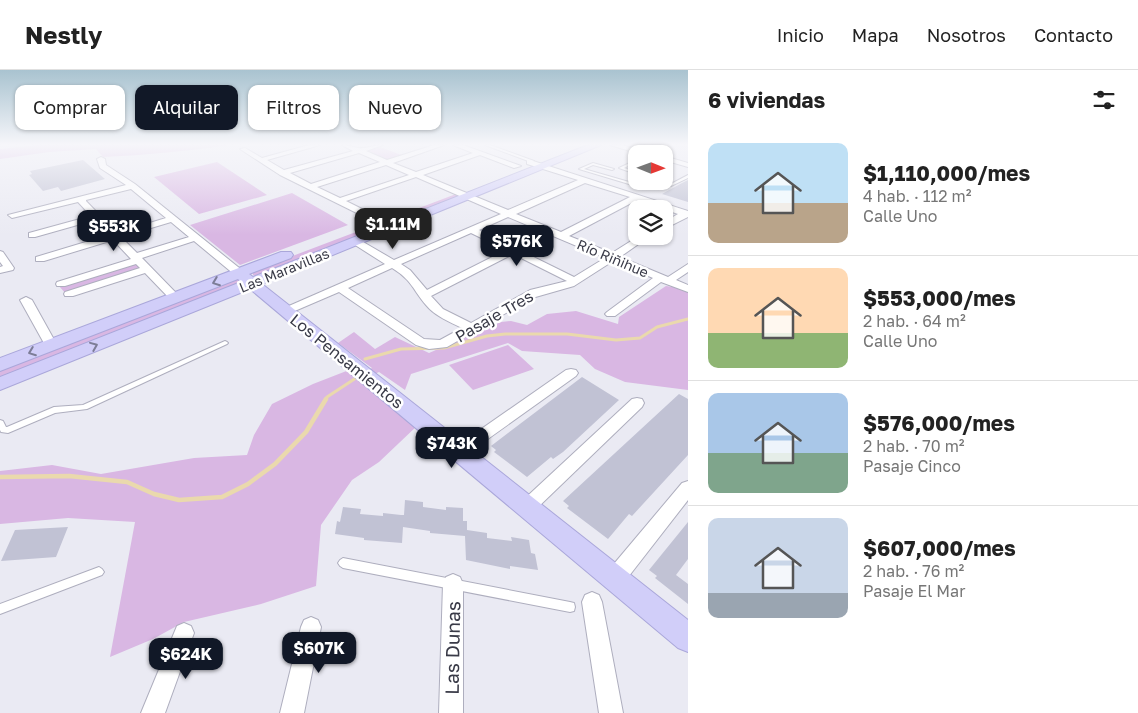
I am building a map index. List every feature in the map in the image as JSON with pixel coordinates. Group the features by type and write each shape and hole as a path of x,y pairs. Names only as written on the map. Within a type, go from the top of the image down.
{"street":[{"name":"Los Pensamientos","path":"116,175 688,638"},
{"path":"287,175 377,220"},
{"path":"310,187 348,175"},
{"path":"339,201 416,175"},
{"name":"Río Riñihue","path":"416,175 688,289"},
{"name":"Las Maravillas","path":"0,384 377,220 498,175"},
{"name":"Las Maravillas","path":"0,365 175,298 245,278 356,241 468,196 509,175"},
{"path":"567,175 686,214"},
{"path":"286,311 584,180"},
{"path":"12,216 132,186"},
{"path":"562,236 637,198"},
{"path":"82,200 96,217 175,298"},
{"path":"673,221 686,214"},
{"path":"32,235 96,217"},
{"path":"40,259 172,219"},
{"path":"470,229 575,281"},
{"path":"61,284 195,238"},
{"path":"356,241 413,278 425,296 439,311 472,329"},
{"name":"Pasaje Tres","path":"341,288 420,342 429,345 443,344 472,329 530,293 562,288 631,245"},
{"path":"425,296 512,251"},
{"path":"0,254 4,269"},
{"path":"611,314 662,279 670,280 688,267"},
{"path":"69,294 147,269"},
{"path":"26,300 51,345"},
{"path":"459,452 571,373"},
{"path":"528,507 638,403"},
{"path":"615,578 688,488"},
{"name":"Las Dunas","path":"451,713 453,584"},
{"path":"592,602 612,713"},
{"path":"292,713 311,627"},
{"path":"153,713 184,633"}],"lane":[{"path":"601,175 628,184"},
{"path":"673,184 688,176"},
{"path":"0,423 4,430 8,430 54,410 84,407 225,343"},
{"path":"343,562 570,607"},
{"path":"0,609 99,572"}],"shaded area":[{"path":"162,175 237,175 267,195 199,214 154,177"},
{"path":"292,193 348,225 240,265 190,225"},
{"path":"456,194 462,196 259,277 253,275 253,271"},
{"path":"137,261 145,268 66,294 59,286"},
{"path":"239,278 244,282 0,379 0,370"},
{"path":"666,286 688,289 688,390 625,382 595,369 580,355 522,351 508,343 411,374 405,390 379,372 362,380 418,425 379,462 352,480 321,525 316,586 261,604 184,622 153,639 110,657 135,522 68,518 0,524 0,471 52,465 101,474 194,458 247,455 254,435 272,404 313,384 349,370 356,376 372,368 338,343 354,332 375,349 395,337 429,353 501,322 511,321 527,325 547,314 576,311 618,324 619,317"},
{"path":"508,345 534,369 473,390 449,365"}],"building":[{"path":"29,175 100,175 105,179 61,191 58,187 43,191"},
{"path":"688,180 688,202 662,194 673,190 673,188"},
{"path":"582,377 619,400 563,452 553,459 551,457 527,477 494,452 496,450 491,446"},
{"path":"679,394 688,399 688,455 632,516 629,514 608,539 567,508 569,506 563,501"},
{"path":"405,500 423,502 423,507 446,510 446,507 463,508 463,521 467,521 467,530 487,533 487,538 512,541 511,537 529,540 531,553 535,554 538,570 510,566 510,569 466,560 465,536 430,533 430,531 403,527 402,543 364,540 364,538 335,534 337,521 340,522 343,507 361,509 360,514 383,516 383,513 404,515"},
{"path":"688,522 688,559 676,575 688,584 688,604 655,578 657,576 649,570"},
{"path":"68,527 56,557 1,561 15,530"}],"waterway":[{"path":"365,359 401,349 444,348 487,336 505,334 567,334 616,340 640,338 657,327 688,319"},
{"path":"326,399 356,378"},
{"path":"0,477 69,476 127,482 154,494 179,500 222,497 248,484 275,464 306,432 326,399"}]}
